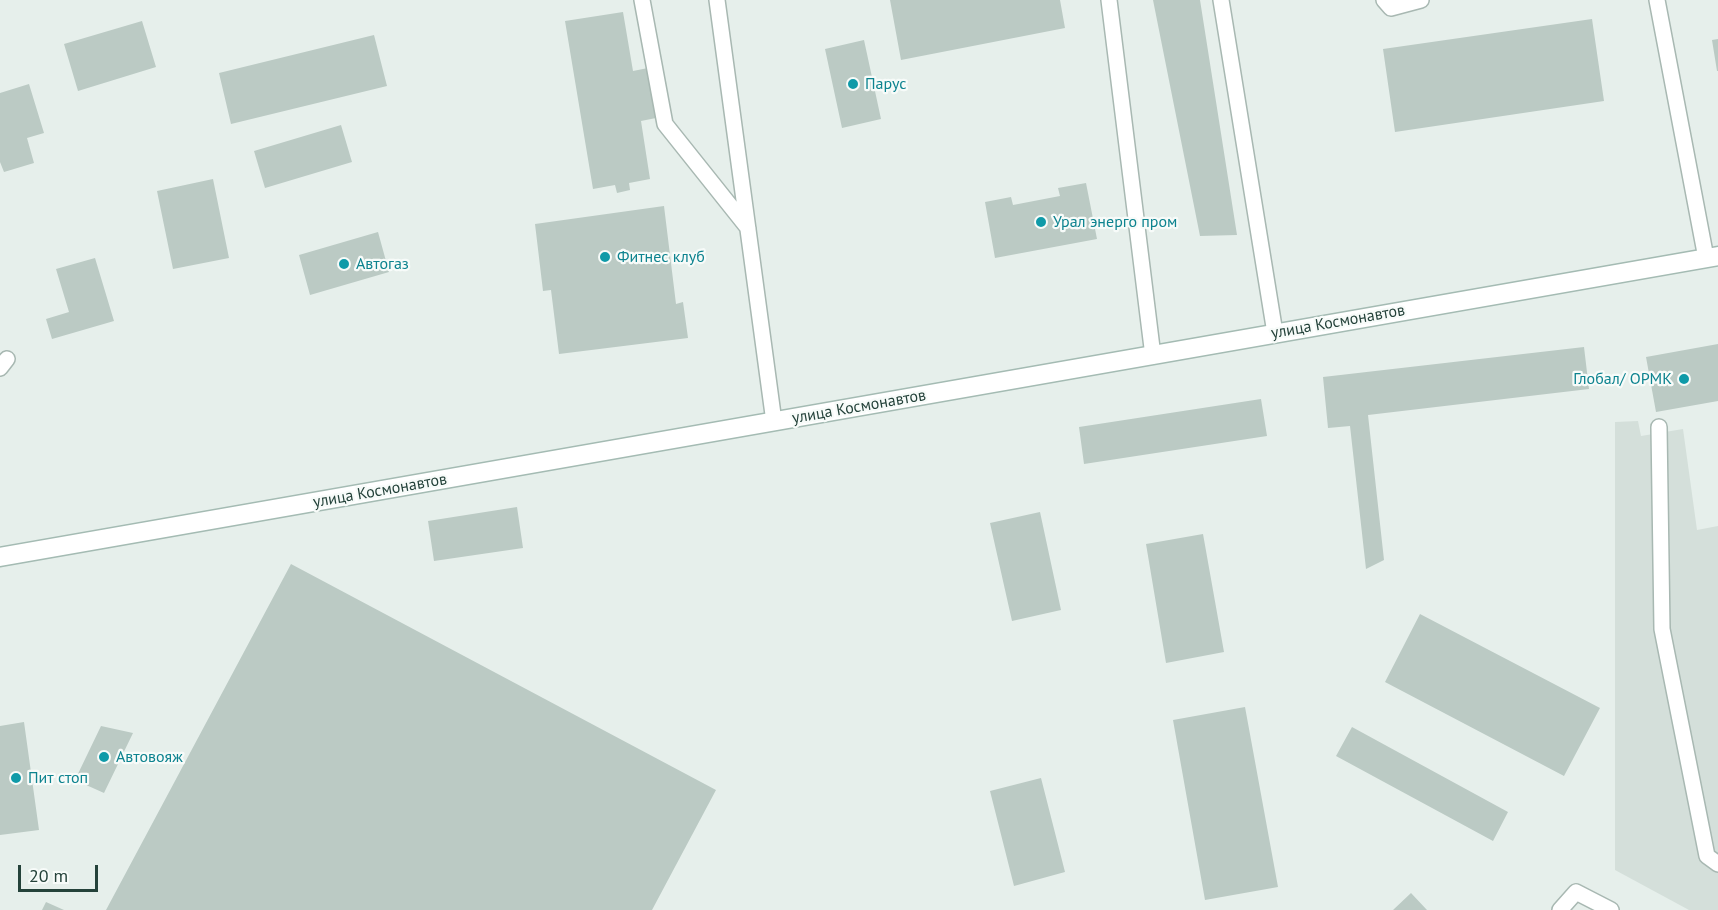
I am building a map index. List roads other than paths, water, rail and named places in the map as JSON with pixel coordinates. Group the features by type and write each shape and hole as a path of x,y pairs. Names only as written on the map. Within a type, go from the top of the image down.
{"main road":[{"name":"улица Космонавтов","path":"0,557 1712,257"}],"lane":[{"path":"642,0 665,124 748,228"},
{"path":"717,0 774,422"},
{"path":"1109,0 1153,356"},
{"path":"1221,0 1275,333"},
{"path":"1384,0 1391,8 1421,0"},
{"path":"1657,0 1712,257"},
{"path":"1659,428 1662,629 1707,856 1718,864"},
{"path":"1560,910 1576,892 1611,910"}],"place":[{"name":"Парус","path":"853,84"},
{"name":"Урал энерго пром","path":"1041,222"},
{"name":"Фитнес клуб","path":"605,257"},
{"name":"Автогаз","path":"344,264"},
{"name":"Глобал/ ОРМК","path":"1684,379"},
{"name":"Автовояж","path":"104,757"},
{"name":"Пит стоп","path":"16,778"}]}
